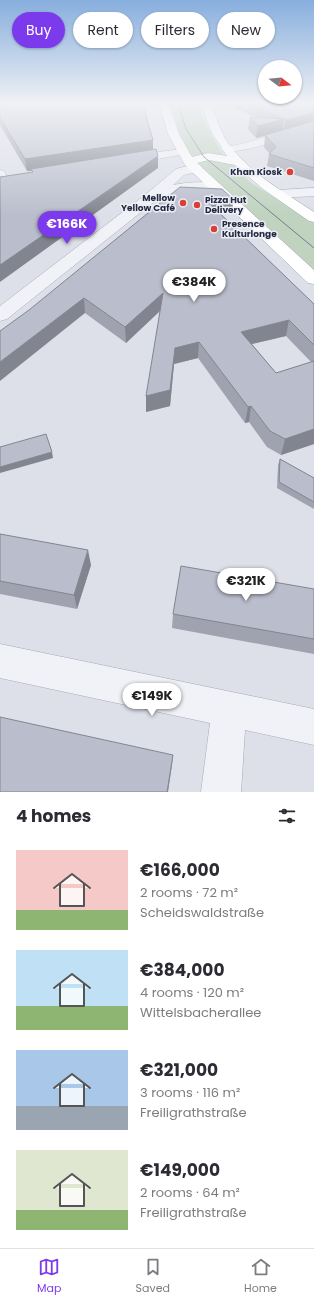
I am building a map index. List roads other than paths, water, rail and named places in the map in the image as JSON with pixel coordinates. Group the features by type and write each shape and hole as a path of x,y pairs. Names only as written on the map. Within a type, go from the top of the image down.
{"main road":[{"path":"178,141 189,161 314,279"},
{"path":"221,141 226,149 238,162 279,194 314,218"},
{"path":"189,161 208,156 238,162"}],"street":[{"path":"226,149 238,148 263,141"},
{"path":"117,161 189,161"},
{"path":"0,315 150,198 180,172 189,161"},
{"path":"1,178 18,178"},
{"path":"150,198 172,188 182,186 216,187"},
{"path":"279,194 314,192"},
{"path":"0,661 314,727"},
{"path":"221,792 229,709"}],"tram line":[{"path":"194,141 204,157 314,248"}],"place":[{"name":"Khan Kiosk","path":"290,172"},
{"name":"Mellow Yellow Café","path":"183,203"},
{"name":"Pizza Hut Delivery","path":"197,205"},
{"name":"Presence Kulturlonge","path":"214,229"}]}
